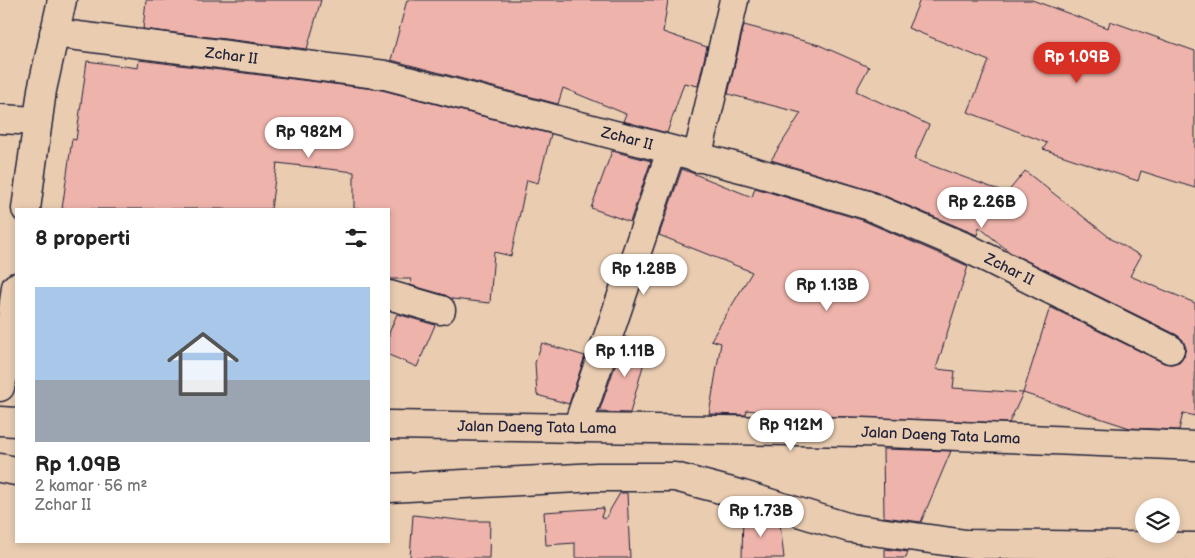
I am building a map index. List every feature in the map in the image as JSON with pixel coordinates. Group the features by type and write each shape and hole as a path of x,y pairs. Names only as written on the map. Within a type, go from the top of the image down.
{"street":[{"path":"26,208 37,121 62,0"},
{"path":"697,158 734,0"},
{"name":"Zchar II","path":"54,33 385,75 756,172 867,205 965,246 1170,349"},
{"path":"0,119 37,121"},
{"path":"576,428 671,151"},
{"path":"0,387 6,326 15,291"},
{"path":"390,295 441,310"},
{"path":"0,422 15,422"},
{"name":"Jalan Daeng Tata Lama","path":"390,425 862,432 1195,446"},
{"path":"0,468 15,471"},
{"path":"390,488 596,477 675,477 743,495 850,528 966,544 1195,547"}],"building":[{"path":"146,0 321,0 307,49 143,29"},
{"path":"407,0 668,0 663,32 707,47 698,86 684,83 667,133 623,121 626,114 563,88 558,104 391,60"},
{"path":"920,0 1032,0 1108,28 1110,21 1195,51 1195,188 1141,171 1138,181 1043,149 1047,143 968,112 989,61 908,28"},
{"path":"744,25 819,45 869,67 856,91 929,125 914,159 1007,193 1025,171 1113,240 1141,256 1130,276 1195,303 1195,416 1183,413 1179,430 1130,428 1023,393 1050,307 1164,363 1179,362 1184,356 1186,348 1183,340 1177,335 1011,253 979,227 977,235 873,191 771,160 801,113 728,94"},
{"path":"139,60 382,90 551,134 538,183 527,180 511,256 494,252 490,303 452,299 445,295 410,285 412,279 390,279 390,208 354,208 354,172 277,163 271,208 62,208 72,139 76,140 87,61 138,68"},
{"path":"612,151 651,161 630,222 591,208"},
{"path":"682,169 752,197 755,188 862,220 968,266 936,369 955,371 953,388 1023,393 1009,423 789,415 747,410 746,415 709,414 721,343 711,340 752,272 659,235"},
{"path":"397,314 435,325 417,367 390,355 390,331"},
{"path":"625,337 649,344 630,413 599,412"},
{"path":"542,343 585,356 569,404 537,395 535,363"},
{"path":"883,449 951,451 921,522 884,517"},
{"path":"620,493 627,493 630,558 575,558 575,543 546,545 544,512 604,508 601,517 605,519"},
{"path":"743,512 780,523 784,558 742,558"},
{"path":"413,515 468,521 490,521 489,558 410,558"},
{"path":"885,549 908,552 906,558 885,558"}]}
